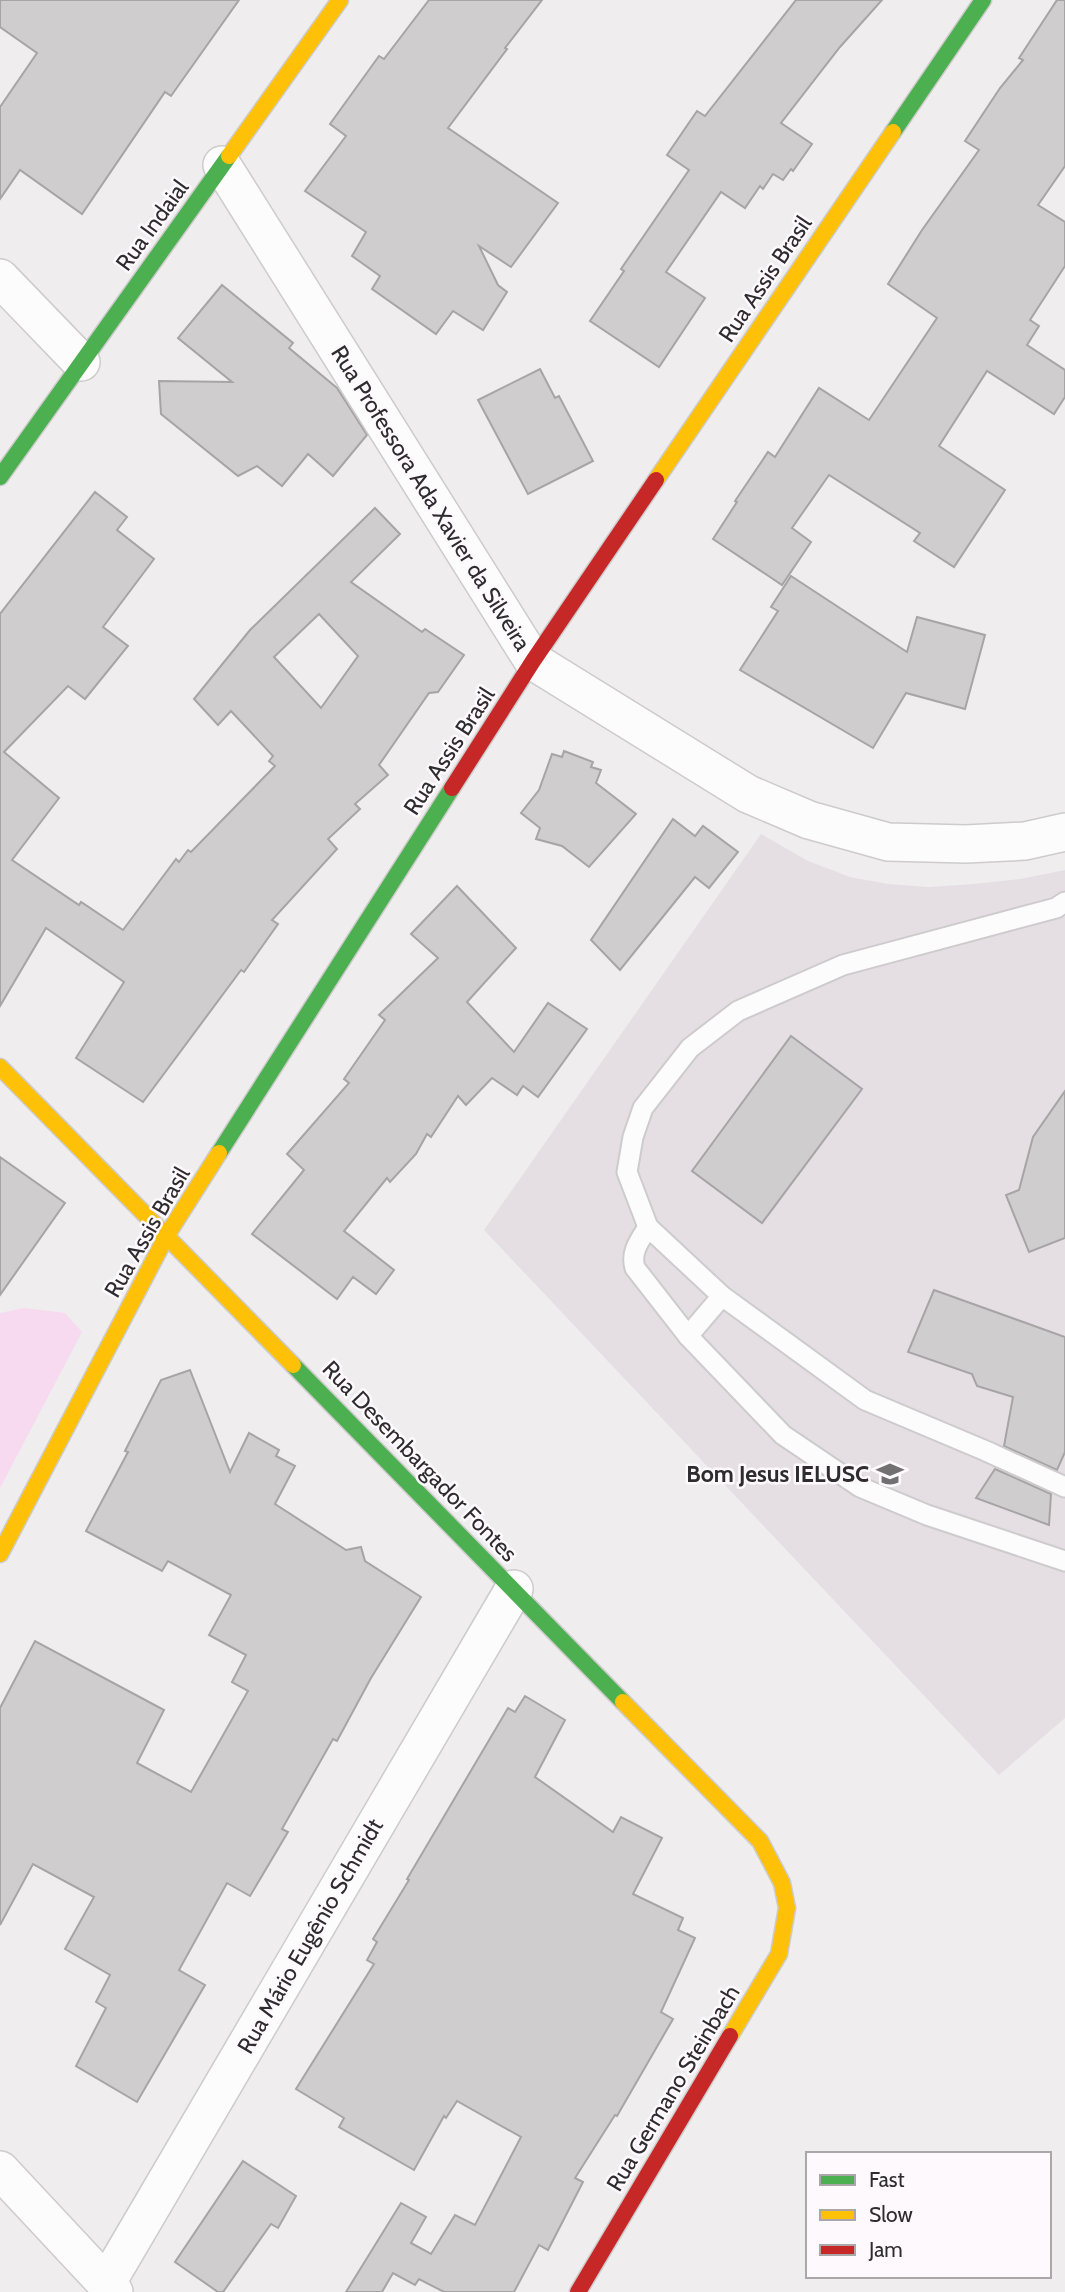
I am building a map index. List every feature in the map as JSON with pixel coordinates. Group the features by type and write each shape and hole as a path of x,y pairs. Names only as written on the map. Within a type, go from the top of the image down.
{"street":[{"name":"Rua Indaial","path":"0,477 340,0"},
{"name":"Rua Assis Brasil","path":"0,1554 167,1235 533,661 983,0"},
{"name":"Rua Professora Ada Xavier da Silveira","path":"222,165 533,661 748,793 809,820 888,842 1013,842 1065,832"},
{"path":"0,278 81,362"},
{"name":"Rua Desembargador Fontes","path":"0,1067 760,1841 778,1871 787,1900"},
{"name":"Rua Mário Eugênio Schmidt","path":"110,2288 514,1588"},
{"name":"Rua Germano Steinbach","path":"578,2292 779,1954 788,1925 787,1900"},
{"path":"0,2170 110,2288"}],"lane":[{"path":"1065,902 1056,908 843,965 738,1011 691,1048 643,1108 633,1137 627,1172 648,1227 722,1296 865,1400 1065,1487"},
{"path":"648,1227 635,1248 632,1259 635,1268 688,1336 783,1435 860,1487 928,1515 1065,1561"},
{"path":"688,1336 722,1296"}],"shaded area":[{"name":"Bom Jesus IELUSC","path":"761,834 808,861 850,877 888,884 929,887 973,884 1020,879 1065,870 1065,1718 999,1775 484,1230"},
{"path":"24,1308 65,1313 82,1332 0,1488 0,1313"}],"building":[{"path":"0,0 239,0 171,96 165,92 82,214 20,170 0,199 0,107 37,53 0,27"},
{"path":"429,0 542,0 448,128 558,203 511,267 479,246 498,285 507,292 483,330 453,311 436,334 372,289 380,276 352,256 366,232 305,191 346,136 330,124 379,56 384,59"},
{"path":"796,0 882,0 840,47 781,123 812,144 793,171 791,169 783,180 773,174 763,189 760,186 745,208 721,192 666,272 705,298 659,367 590,321 624,271 621,269 689,170 667,155 697,111 705,116"},
{"path":"1057,0 1065,0 1065,166 1038,205 1065,222 1065,266 1030,320 1039,326 1027,345 1065,370 1065,397 1054,414 987,371 939,446 1005,490 954,567 914,541 920,533 829,475 792,528 811,542 782,585 713,539 768,452 775,457 819,388 869,420 937,318 888,284 922,230 979,150 965,141 1000,88 1023,60 1019,58"},
{"path":"222,285 293,343 289,348 337,388 367,435 333,476 308,454 282,486 257,466 238,476 161,414 159,381 232,382 178,338"},
{"path":"540,369 555,398 559,396 593,461 528,494 478,400"},
{"path":"95,492 127,517 117,530 154,559 103,627 128,646 85,699 68,686 4,752 59,798 12,860 79,905 81,902 123,930 176,859 179,862 188,850 191,852 275,766 269,761 273,756 231,711 218,725 194,699 250,630 375,508 400,534 351,582 422,632 425,629 464,655 438,692 429,693 379,765 388,775 355,804 360,809 328,839 337,849 272,920 278,924 244,972 241,970 143,1102 76,1058 124,982 46,928 0,1006 0,614","holes":["319,614 358,656 321,708 274,657"]},
{"path":"791,576 907,652 917,617 985,635 965,709 906,693 873,748 740,670 778,611 771,607"},
{"path":"564,751 593,762 591,767 601,770 596,783 636,814 589,867 562,846 536,839 540,828 521,813 539,790 552,754 562,757"},
{"path":"673,819 695,836 703,826 738,852 709,888 695,877 620,970 591,940"},
{"path":"457,886 516,948 467,1002 514,1052 548,1003 587,1029 538,1097 523,1086 517,1095 492,1078 466,1105 458,1096 431,1137 427,1134 416,1154 390,1182 387,1178 344,1231 394,1270 376,1294 353,1277 337,1299 252,1234 304,1170 287,1154 349,1083 344,1079 385,1020 379,1015 438,958 411,934"},
{"path":"791,1036 862,1089 762,1223 692,1171"},
{"path":"1065,1091 1065,1238 1029,1252 1006,1195 1019,1190 1033,1137"},
{"path":"0,1157 65,1203 0,1295"},
{"path":"934,1290 1065,1337 1065,1452 1057,1470 1004,1446 1013,1397 977,1386 972,1374 908,1352"},
{"path":"190,1370 230,1472 249,1433 279,1450 276,1456 295,1466 275,1504 346,1550 361,1547 365,1561 421,1597 371,1678 337,1741 333,1739 282,1829 288,1832 250,1896 227,1883 179,1970 205,1985 137,2102 76,2066 106,2008 96,2002 110,1975 65,1949 94,1897 33,1864 0,1925 0,1708 35,1641 164,1710 137,1763 191,1792 248,1691 232,1682 246,1655 209,1635 231,1595 168,1561 162,1571 86,1531 128,1452 125,1451 161,1380"},
{"path":"995,1469 1051,1494 1049,1525 976,1498"},
{"path":"525,1696 565,1720 535,1777 613,1832 621,1817 662,1838 633,1894 683,1918 678,1930 695,1938 661,2012 673,2019 617,2116 615,2115 575,2178 583,2182 548,2250 539,2245 514,2292 444,2292 419,2279 415,2285 393,2273 382,2292 346,2292 401,2203 426,2217 411,2243 431,2254 455,2215 475,2225 521,2137 457,2101 446,2118 444,2116 414,2170 339,2127 344,2118 296,2089 374,1964 367,1960 377,1942 373,1939 409,1880 407,1879 508,1708 515,1712"},
{"path":"243,2161 296,2196 278,2228 271,2224 223,2292 218,2292 175,2262"}],"traffic: fast":[{"path":"893,132 983,0"},
{"path":"0,477 229,156"},
{"path":"219,1153 452,788"},
{"path":"293,1365 623,1702"}],"traffic: slow":[{"path":"229,156 340,0"},
{"path":"656,480 893,132"},
{"path":"0,1067 293,1365"},
{"path":"0,1554 167,1235 219,1153"},
{"path":"623,1702 760,1841 782,1883 787,1908 779,1954 730,2036"}],"traffic: jam":[{"path":"452,788 533,661 656,480"},
{"path":"578,2292 730,2036"}],"place":[{"name":"Bom Jesus IELUSC","path":"890,1474"}]}
